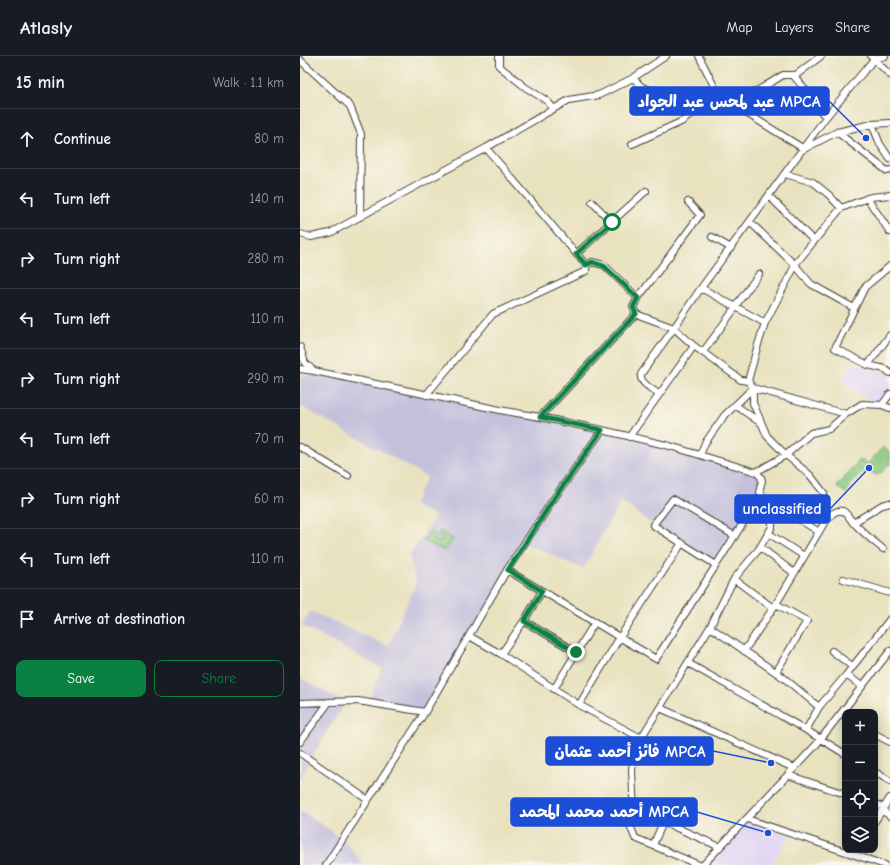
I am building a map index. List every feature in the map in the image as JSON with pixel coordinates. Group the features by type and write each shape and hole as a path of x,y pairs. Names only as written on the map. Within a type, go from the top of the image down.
{"street":[{"path":"499,56 499,66 525,87 547,101 554,109"},
{"path":"300,234 311,237 330,233 486,148 569,100 599,95 633,78 666,56"},
{"path":"699,56 717,92 743,111 804,149"},
{"path":"743,111 744,99 783,75 796,75 812,59 821,56"},
{"path":"659,395 642,381 640,378 641,374 700,288 804,149 826,117 872,58 884,56"},
{"path":"872,58 890,75"},
{"path":"300,60 350,106 361,134 360,217"},
{"path":"793,75 826,117"},
{"path":"633,78 642,87 699,108"},
{"path":"632,144 683,121 717,92"},
{"path":"804,149 837,132 872,124 890,123"},
{"path":"872,124 880,144 890,159"},
{"path":"837,132 887,172 890,170"},
{"path":"426,395 493,314 586,271 586,265 486,148"},
{"path":"785,174 813,182 829,195 841,208"},
{"path":"576,254 646,191"},
{"path":"748,381 765,323 797,262 841,208 867,198 890,195"},
{"path":"769,196 814,241"},
{"path":"867,198 890,232"},
{"path":"592,202 612,222"},
{"path":"688,202 700,215 638,298 633,307 636,314 674,328 694,346 741,380 748,381 753,388 753,403 767,436 786,455 810,475 824,493"},
{"path":"750,222 795,265 811,284 854,308"},
{"path":"712,237 731,248"},
{"path":"586,265 592,262 604,266 638,298"},
{"path":"890,266 865,287 835,348 868,365 890,373"},
{"path":"703,352 759,274"},
{"path":"700,288 765,323"},
{"path":"540,417 636,314"},
{"path":"868,365 890,335"},
{"path":"629,437 694,346"},
{"path":"300,347 305,363 314,371"},
{"path":"300,369 602,430 670,446 756,472 761,477 762,481 760,492 772,511 772,528 760,547 734,580 710,628 635,748 633,759 632,771 634,814 630,825 634,838 699,865"},
{"path":"700,455 705,443 724,416 753,388"},
{"path":"753,388 846,414"},
{"path":"882,405 890,394"},
{"path":"756,472 786,455 811,433 829,429 846,414 862,404 882,405 890,408"},
{"path":"734,405 761,423"},
{"path":"326,865 425,712 508,570 553,500 602,430"},
{"path":"300,447 348,476"},
{"path":"508,570 656,659 761,494"},
{"path":"716,565 653,525 673,499 735,536"},
{"path":"853,523 882,505 890,503"},
{"path":"744,650 774,606 823,525 833,513 840,510 845,512 853,523 870,539 884,549"},
{"path":"772,511 788,512 819,532"},
{"path":"768,533 804,556"},
{"path":"579,705 620,637 682,544"},
{"path":"760,547 794,573"},
{"path":"843,579 890,594"},
{"path":"734,580 774,606 807,621 776,672"},
{"path":"501,654 524,621 542,591"},
{"path":"806,730 819,707 853,667 890,619"},
{"path":"524,621 576,652"},
{"path":"554,689 595,622"},
{"path":"710,628 776,672 819,707"},
{"path":"469,636 501,654 579,705 669,751"},
{"path":"832,651 853,667"},
{"path":"847,709 862,686 890,651"},
{"path":"688,663 842,752"},
{"path":"846,675 862,686"},
{"path":"300,742 329,702"},
{"path":"300,703 358,702 425,712"},
{"path":"660,708 794,768"},
{"path":"703,865 842,717"},
{"path":"878,736 890,742"},
{"path":"300,753 368,800"},
{"path":"878,774 890,781"},
{"path":"788,775 842,793"},
{"path":"878,817 890,798"},
{"path":"878,806 890,816"},
{"path":"747,819 885,865"},
{"path":"652,845 662,825 666,823 720,847"}],"shaded area":[{"path":"852,362 885,372 890,377 890,389 878,403 875,403 843,382"},
{"path":"327,374 670,446 758,474 761,495 716,565 653,525 621,501 583,569 525,543 425,712 368,703 382,668 302,626 310,611 388,646 416,583 409,555 436,516 413,505 427,477 300,406 300,376"},
{"path":"300,678 345,702 310,760 300,780"},
{"path":"300,810 343,839 364,865 300,865"},
{"path":"749,822 791,835 770,865 711,865 712,862"}],"green space":[{"path":"883,447 890,453 890,465 888,464 883,471 877,475 865,470 850,485 846,493 838,488 837,486 860,460 868,464"},
{"path":"430,531 436,535 433,540 440,542 442,539 437,536 440,531 453,539 445,551 423,541"}],"place":[{"name":"عبد لمحس عبد الجواد MPCA","path":"866,138"},
{"name":"unclassified","path":"869,468"},
{"name":"فائز أحمد عثمان MPCA","path":"771,763"},
{"name":"أحمد محمد المحمد MPCA","path":"768,833"}],"route":[{"path":"576,652 524,621 542,591 508,570 553,500 602,430 540,417 636,314 633,307 638,298 604,266 592,262 586,265 576,254 612,222"}]}
